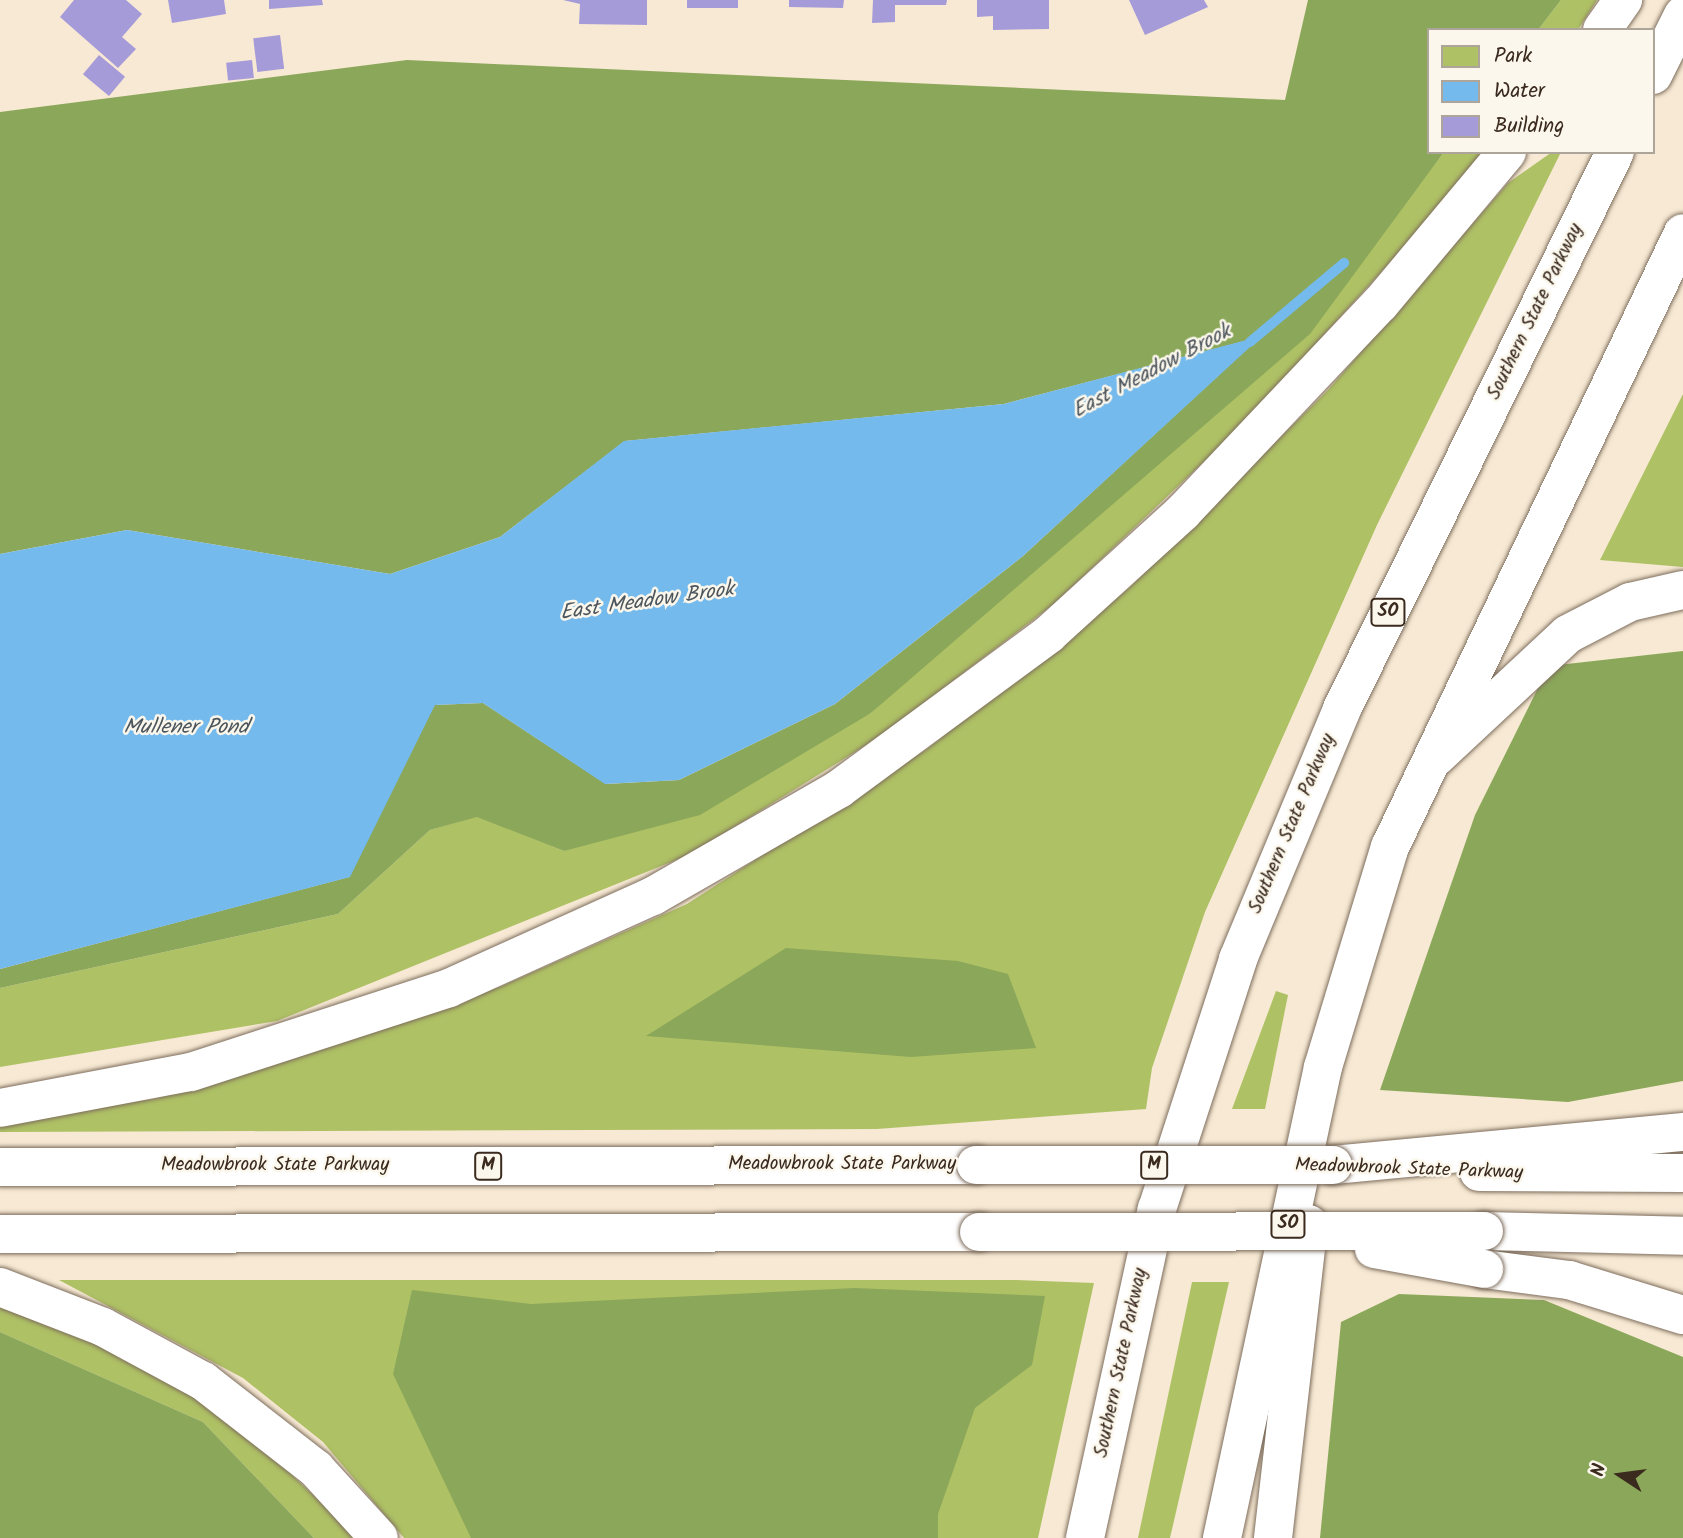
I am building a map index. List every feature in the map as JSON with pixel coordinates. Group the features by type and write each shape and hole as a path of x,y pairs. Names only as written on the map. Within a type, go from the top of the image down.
{"highway":[{"path":"1603,28 1623,0"},
{"path":"1655,71 1683,15"},
{"path":"0,1108 191,1072 449,988 653,896 839,789 1049,634 1184,512 1380,304 1505,154"},
{"name":"Southern State Parkway","path":"1085,1538 1157,1209 1253,920 1342,709 1614,154"},
{"name":"SO","path":"1222,1538 1323,1067 1363,922 1422,771 1683,233"},
{"path":"1422,771 1568,634 1630,602 1683,590"},
{"path":"1273,1538 1323,1067"},
{"path":"1333,1165 1683,1132"},
{"name":"Meadowbrook State Parkway","path":"0,1167 1333,1165 1480,1172 1683,1173"},
{"path":"0,1234 1268,1230 1484,1250 1683,1236"},
{"path":"1484,1250 1569,1280 1683,1315"},
{"path":"0,1287 103,1327 203,1381 316,1469 379,1538"}],"green space":[{"path":"1308,0 1561,0 1540,28 1428,28 1428,154 1443,154 1310,334 871,713 700,815 564,851 477,817 430,830 338,914 0,988 0,969 349,877 434,705 483,703 606,784 679,780 835,704 1023,556 1260,337 1004,404 625,441 500,537 390,574 127,530 0,554 0,112 407,60 1285,100"},
{"path":"1561,0 1597,0 1579,28 1540,28"},
{"path":"1442,154 1480,154 1427,222 1235,432 1055,603 879,737 691,854 277,1021 0,1067 0,988 338,914 430,830 478,816 564,851 871,713 1390,223"},
{"path":"1549,154 1560,154 1377,525 1205,912 1152,1068 1146,1109 877,1129 0,1132 0,1118 154,1099 502,986 687,904 927,749 1128,589 1328,390 1508,183"},
{"path":"1683,394 1683,567 1600,560"},
{"path":"1683,651 1683,1081 1568,1102 1380,1090 1475,815 1549,666"},
{"path":"786,948 958,961 1008,974 1036,1048 911,1057 646,1036"},
{"path":"1276,991 1288,995 1265,1109 1232,1109"},
{"path":"59,1280 1016,1280 1094,1283 1038,1538 404,1538 323,1442 243,1378"},
{"path":"1192,1282 1229,1282 1170,1538 1138,1538"},
{"path":"855,1288 1045,1296 1032,1365 975,1408 938,1514 938,1538 471,1538 393,1374 412,1290 531,1304"},
{"path":"1399,1294 1544,1300 1683,1357 1683,1538 1320,1538 1341,1322"},
{"path":"0,1302 21,1306 214,1402 359,1538 314,1538 203,1422 0,1332"},
{"path":"0,1332 203,1422 314,1538 0,1538"}],"water":[{"name":"Mullener Pond","path":"1262,336 1023,556 835,704 679,780 605,784 483,703 435,705 350,877 0,969 0,554 127,530 390,574 500,537 624,441 1004,404"}],"building":[{"path":"74,0 126,0 142,14 122,37 136,49 118,68 60,17"},
{"path":"168,0 224,0 226,14 172,23"},
{"path":"269,0 322,0 323,5 269,9"},
{"path":"563,0 647,0 647,25 579,24 580,4"},
{"path":"687,0 738,0 738,8 687,8"},
{"path":"789,0 844,0 843,8 789,7"},
{"path":"873,0 947,0 946,5 895,5 895,22 872,23"},
{"path":"977,0 1049,0 1049,29 993,30 993,16 977,17"},
{"path":"1129,0 1204,0 1208,7 1145,35"},
{"path":"280,35 284,69 257,72 253,38"},
{"path":"99,55 125,77 109,96 83,74"},
{"path":"252,60 254,78 228,81 226,63"}],"waterway":[{"name":"East Meadow Brook","path":"1250,342 1344,263"}]}
